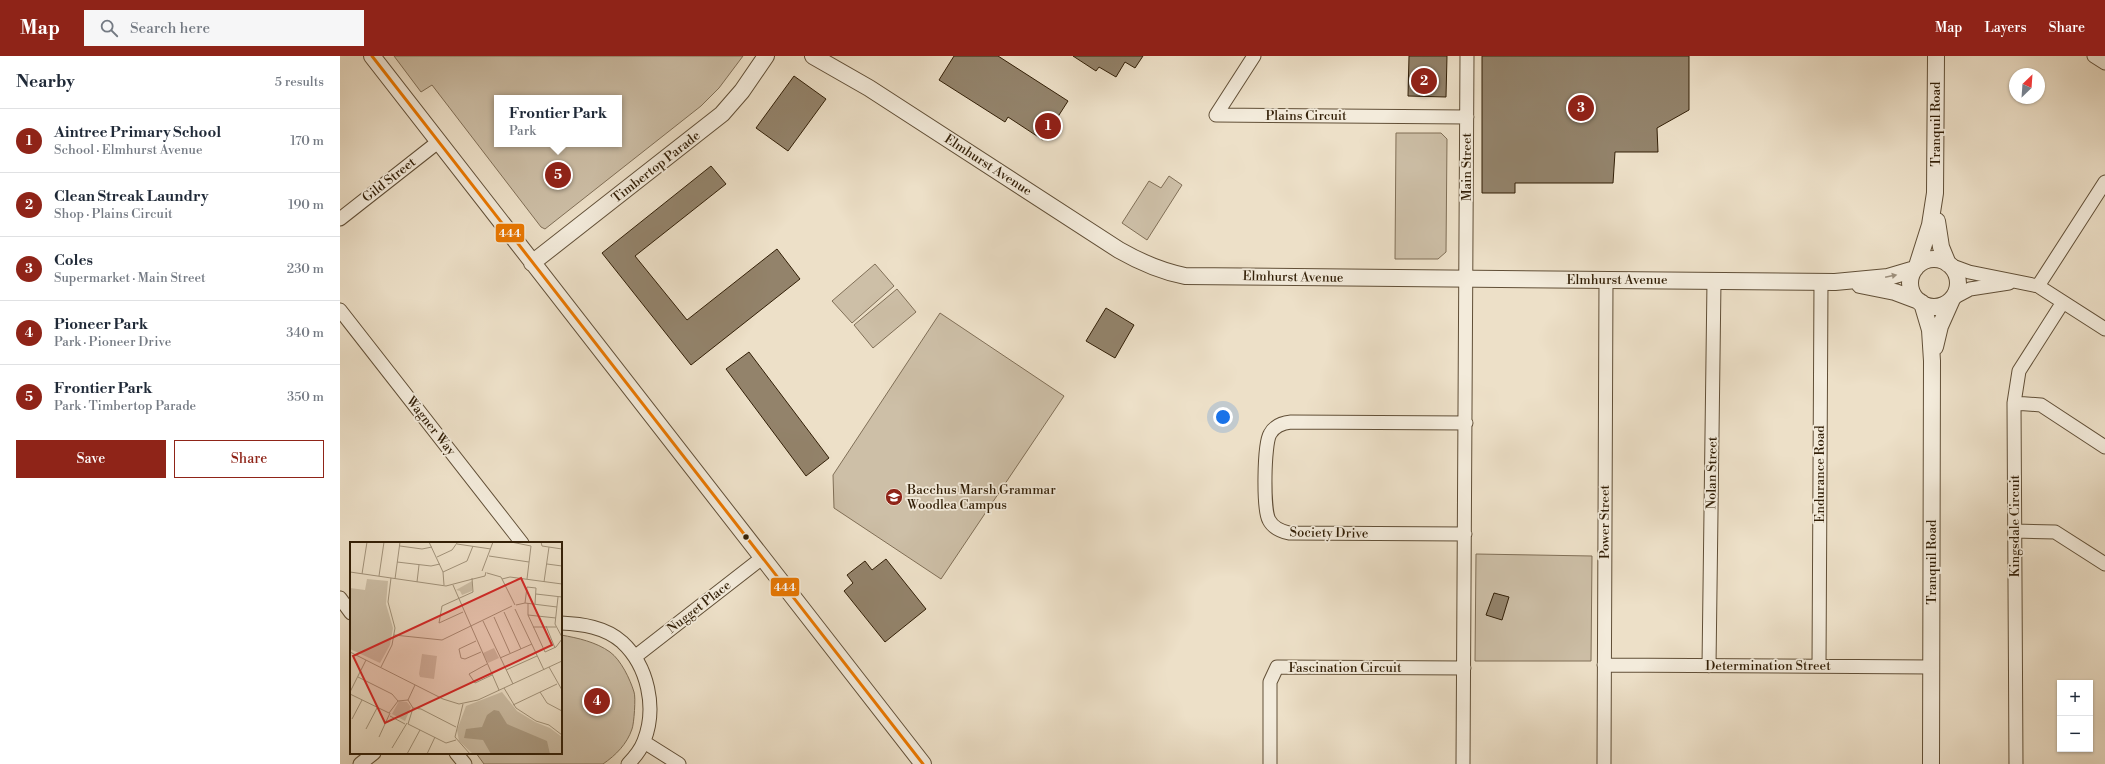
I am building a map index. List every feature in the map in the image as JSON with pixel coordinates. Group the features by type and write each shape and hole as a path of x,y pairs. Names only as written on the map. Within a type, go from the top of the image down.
{"street":[{"path":"372,56 923,764"},
{"name":"Timbertop Parade","path":"532,263 722,114 742,91 766,56"},
{"name":"Elmhurst Avenue","path":"813,56 868,88 1118,250 1161,270 1185,276 1828,282 1888,277 1916,267"},
{"name":"Plains Circuit","path":"1254,56 1216,115 1467,117"},
{"name":"Main Street","path":"1463,764 1467,279 1467,56"},
{"name":"Tranquil Road","path":"1936,56 1935,193 1940,247 1949,264"},
{"path":"2094,56 2105,63"},
{"name":"Gild Street","path":"340,218 438,142"},
{"path":"2038,286 2105,182"},
{"name":"Tranquil Road","path":"1916,267 1930,225 1935,193"},
{"path":"1932,361 1930,330 1921,302 1911,289 1910,282 1916,267 1924,261 1932,259 1940,260 1969,272 2038,286 2105,329"},
{"path":"1932,361 1940,326 1958,287 1956,274 1949,264"},
{"name":"Power Street","path":"1604,764 1606,280"},
{"name":"Nolan Street","path":"1709,666 1714,281"},
{"name":"Elmhurst Avenue","path":"1828,282 1895,292 1921,302"},
{"name":"Endurance Road","path":"1819,666 1828,282"},
{"path":"1921,302 1928,306 1941,306 1952,298 1970,289 2014,282"},
{"name":"Kingsdale Circuit","path":"2016,764 2014,403 2019,371 2062,302"},
{"name":"Wagner Way","path":"340,310 521,542"},
{"name":"Tranquil Road","path":"1931,764 1932,361"},
{"path":"2014,403 2042,405 2105,447"},
{"name":"Society Drive","path":"1465,534 1288,533 1277,530 1273,526 1269,521 1266,510 1267,440 1273,430 1281,424 1291,422 1466,424"},
{"path":"2015,531 2055,532 2105,564"},
{"name":"Nugget Place","path":"636,656 762,558"},
{"path":"340,598 350,612"},
{"path":"562,623 585,624 620,641 636,656 644,673 650,709 644,742 628,764"},
{"name":"Determination Street","path":"1604,666 1931,667"},
{"name":"Fascination Circuit","path":"1270,764 1270,682 1276,667 1464,668"},
{"path":"644,742 679,764"},
{"path":"360,764 373,754"},
{"path":"457,754 465,764"}],"shaded area":[{"path":"394,56 743,56 719,88 701,106 545,229 541,227 432,85 421,92"},
{"path":"1396,133 1441,133 1447,139 1446,252 1438,259 1395,259"},
{"path":"1169,176 1182,185 1147,240 1122,223 1149,181 1161,188"},
{"path":"875,264 894,286 852,323 832,301"},
{"path":"897,289 916,312 873,348 854,325"},
{"path":"940,313 1064,396 941,579 834,508 833,475"},
{"path":"1476,554 1592,556 1591,661 1475,661"},
{"path":"562,635 593,643 614,655 625,670 635,695 633,726 627,740 617,753 603,764 484,764 477,754 562,754"}],"building":[{"path":"954,56 998,56 1068,101 1043,140 1008,117 1005,122 939,80"},
{"path":"1073,56 1143,56 1135,68 1125,62 1116,77 1099,67 1096,71"},
{"path":"1409,56 1447,56 1446,97 1408,96"},
{"path":"1482,56 1689,56 1689,110 1657,128 1658,152 1615,152 1613,183 1515,183 1515,193 1482,193"},
{"path":"794,76 826,99 788,151 756,128"},
{"path":"711,166 726,184 635,256 687,320 777,249 800,279 691,365 602,253"},
{"path":"1106,308 1134,325 1115,358 1086,341"},
{"path":"749,352 829,458 806,476 726,369"},
{"path":"886,559 926,609 885,642 844,591 853,583 847,575 865,561 872,570"},
{"path":"1494,593 1509,597 1502,620 1486,615"}],"transit line":[{"name":"444","path":"372,56 923,764"}],"place":[{"name":"Clean Streak Laundry","path":"1424,81"},
{"name":"Coles","path":"1581,108"},
{"name":"Aintree Primary School","path":"1048,126"},
{"name":"Frontier Park","path":"558,175"},
{"name":"Bacchus Marsh Grammar Woodlea Campus","path":"894,497"},
{"name":"Pioneer Park","path":"597,701"}]}
